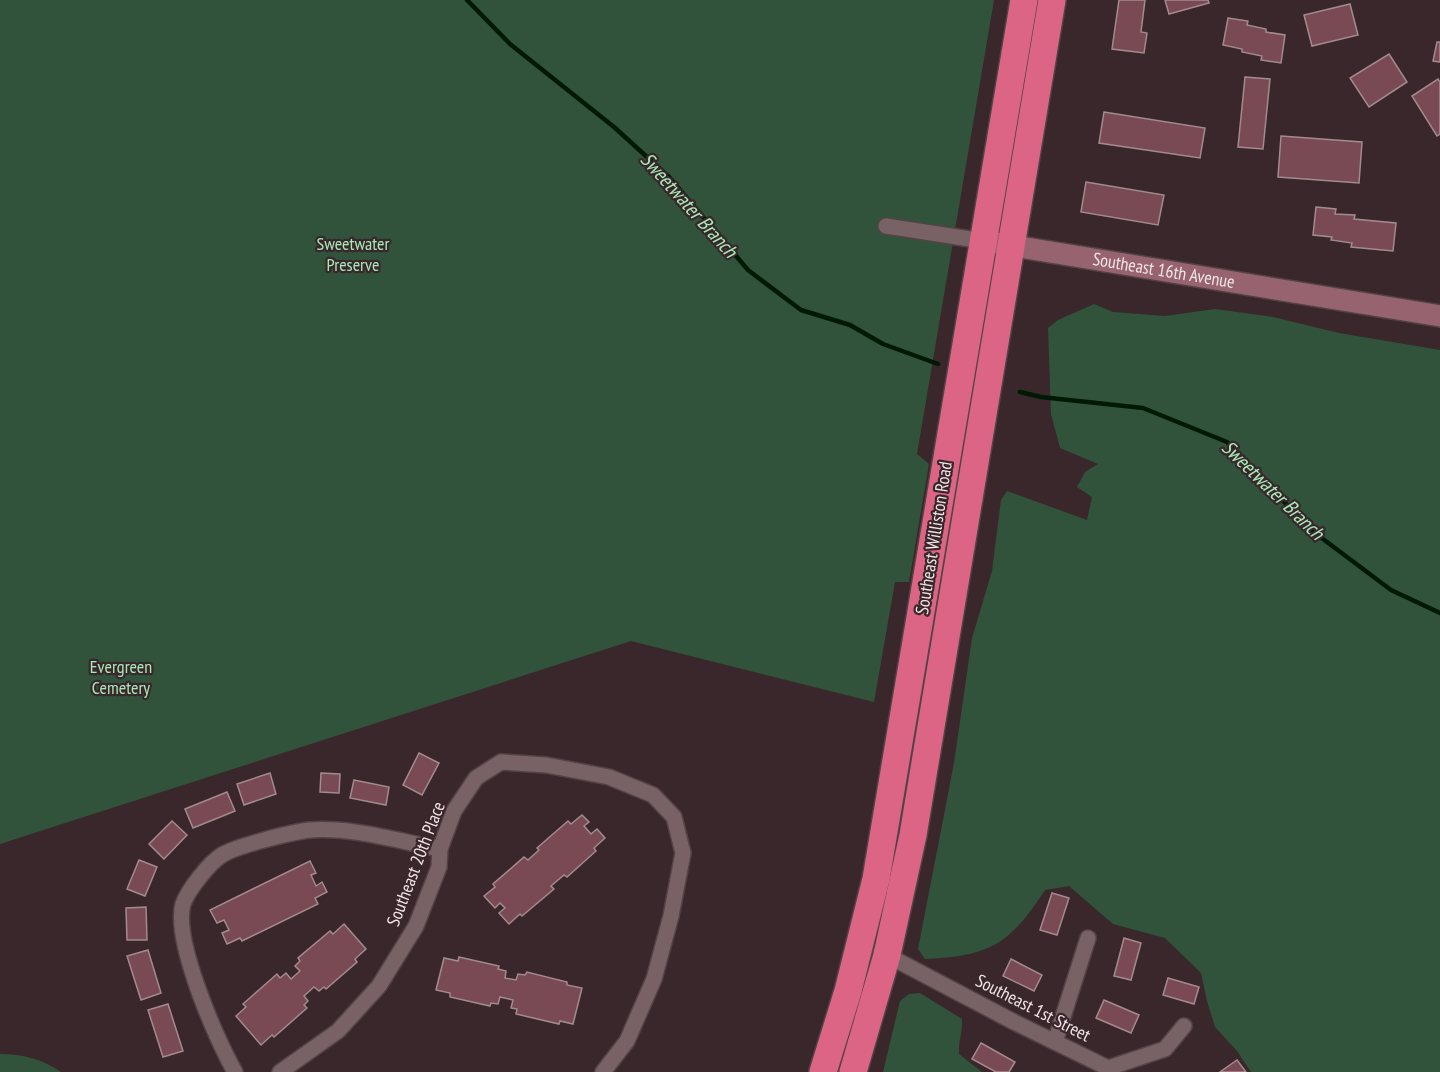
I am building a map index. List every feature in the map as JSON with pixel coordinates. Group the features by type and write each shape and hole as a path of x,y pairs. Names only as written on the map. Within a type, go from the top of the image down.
{"highway":[{"name":"Southeast Williston Road","path":"823,1072 861,942 876,879 1024,0"},
{"name":"Southeast Williston Road","path":"853,1072 887,955 915,824 1052,0"}],"main road":[{"name":"Southeast 16th Avenue","path":"983,241 1440,316"}],"street":[{"name":"Southeast 16th Avenue","path":"886,226 983,241"},
{"name":"Southeast 20th Place","path":"280,1072 338,1031 379,986 416,926 439,867 440,849 454,811 476,778 501,762 546,765 609,777 653,795 674,817 683,853 671,916 654,979 627,1041 603,1072"},
{"path":"235,1072 196,984 184,944 183,906 192,885 222,855 260,842 309,830 352,832 440,849"},
{"path":"1055,1042 1088,938"},
{"name":"Southeast 1st Street","path":"861,942 1108,1068 1165,1049 1184,1026"}],"green space":[{"name":"Sweetwater Preserve","path":"0,0 994,0 917,454 929,464 909,582 895,582 874,702 631,641 0,844"},
{"path":"1094,304 1113,312 1165,316 1215,309 1273,317 1339,333 1440,350 1440,1072 1251,1072 1237,1051 1215,1027 1201,973 1165,938 1113,924 1069,886 1045,890 1020,924 996,944 982,950 966,955 925,959 918,949 954,763 972,638 992,571 1001,500 1007,491 1087,520 1092,497 1077,487 1085,472 1098,464 1060,448 1051,414 1048,328 1058,320"},
{"path":"920,993 962,1019 959,1054 982,1072 883,1072 900,1001 909,994"},
{"path":"0,1054 32,1058 61,1072 0,1072"}],"building":[{"path":"1119,0 1145,0 1141,32 1147,33 1144,53 1112,49"},
{"path":"1165,0 1208,0 1209,3 1169,14"},
{"path":"1350,4 1358,35 1312,46 1304,15"},
{"path":"1228,18 1248,21 1247,25 1266,29 1266,32 1285,35 1281,63 1261,60 1262,56 1223,45"},
{"path":"1437,42 1440,42 1440,62 1433,61"},
{"path":"1389,54 1407,82 1369,107 1350,78"},
{"path":"1245,77 1270,79 1263,149 1238,147"},
{"path":"1438,79 1440,82 1440,134 1437,136 1412,96"},
{"path":"1104,112 1205,128 1200,158 1099,143"},
{"path":"1281,136 1362,142 1359,183 1278,177"},
{"path":"1086,182 1164,195 1158,225 1081,212"},
{"path":"1316,207 1336,209 1335,214 1355,215 1354,219 1396,223 1393,251 1351,247 1352,243 1331,240 1332,237 1313,235"},
{"path":"419,753 439,763 422,795 403,785"},
{"path":"270,773 276,794 244,805 237,784"},
{"path":"321,773 340,774 339,793 320,792"},
{"path":"354,780 389,787 386,805 350,798"},
{"path":"227,792 235,811 193,828 185,809"},
{"path":"582,815 589,822 584,826 591,834 597,829 605,838 594,848 596,851 567,877 564,875 551,886 554,889 509,924 499,913 505,908 500,903 495,908 484,896 495,887 493,884 524,857 528,860 539,850 537,848 568,821 571,824"},
{"path":"172,821 187,835 164,859 149,844"},
{"path":"139,860 157,867 145,896 127,889"},
{"path":"310,861 316,873 311,875 316,886 322,882 327,892 315,898 318,904 242,941 240,938 227,944 222,933 229,930 224,920 217,923 210,910"},
{"path":"1052,893 1069,898 1057,935 1040,930"},
{"path":"146,907 147,940 127,940 126,908"},
{"path":"344,924 366,949 355,959 357,962 326,989 324,987 319,991 314,987 304,996 308,1001 304,1005 307,1008 274,1037 272,1035 261,1045 236,1016 246,1007 243,1004 277,974 280,978 286,973 291,979 300,971 295,966 300,961 298,958 330,931 333,934"},
{"path":"1124,938 1141,943 1131,980 1114,976"},
{"path":"148,950 161,993 141,1000 127,956"},
{"path":"459,957 499,966 498,969 506,971 505,978 516,980 518,974 525,975 527,972 582,988 573,1024 560,1021 559,1024 516,1014 517,1009 511,1008 513,1000 500,997 498,1004 491,1003 490,1006 450,997 450,993 436,990 444,958 458,961"},
{"path":"1011,959 1042,975 1034,991 1003,976"},
{"path":"1168,978 1199,987 1194,1004 1163,995"},
{"path":"1104,1000 1139,1015 1131,1033 1096,1018"},
{"path":"168,1004 183,1051 163,1057 148,1010"},
{"path":"981,1043 1015,1062 1009,1072 996,1072 972,1059"},
{"path":"1237,1060 1246,1072 1220,1072"}],"waterway":[{"name":"Sweetwater Branch","path":"467,0 510,44 614,127 669,177 748,270 801,310 850,325 883,344 938,364"},
{"name":"Sweetwater Branch","path":"1020,392 1041,397 1143,408 1227,442 1311,530 1391,590 1440,613"}],"park label":[{"name":"Evergreen Cemetery","path":"121,677"}]}
